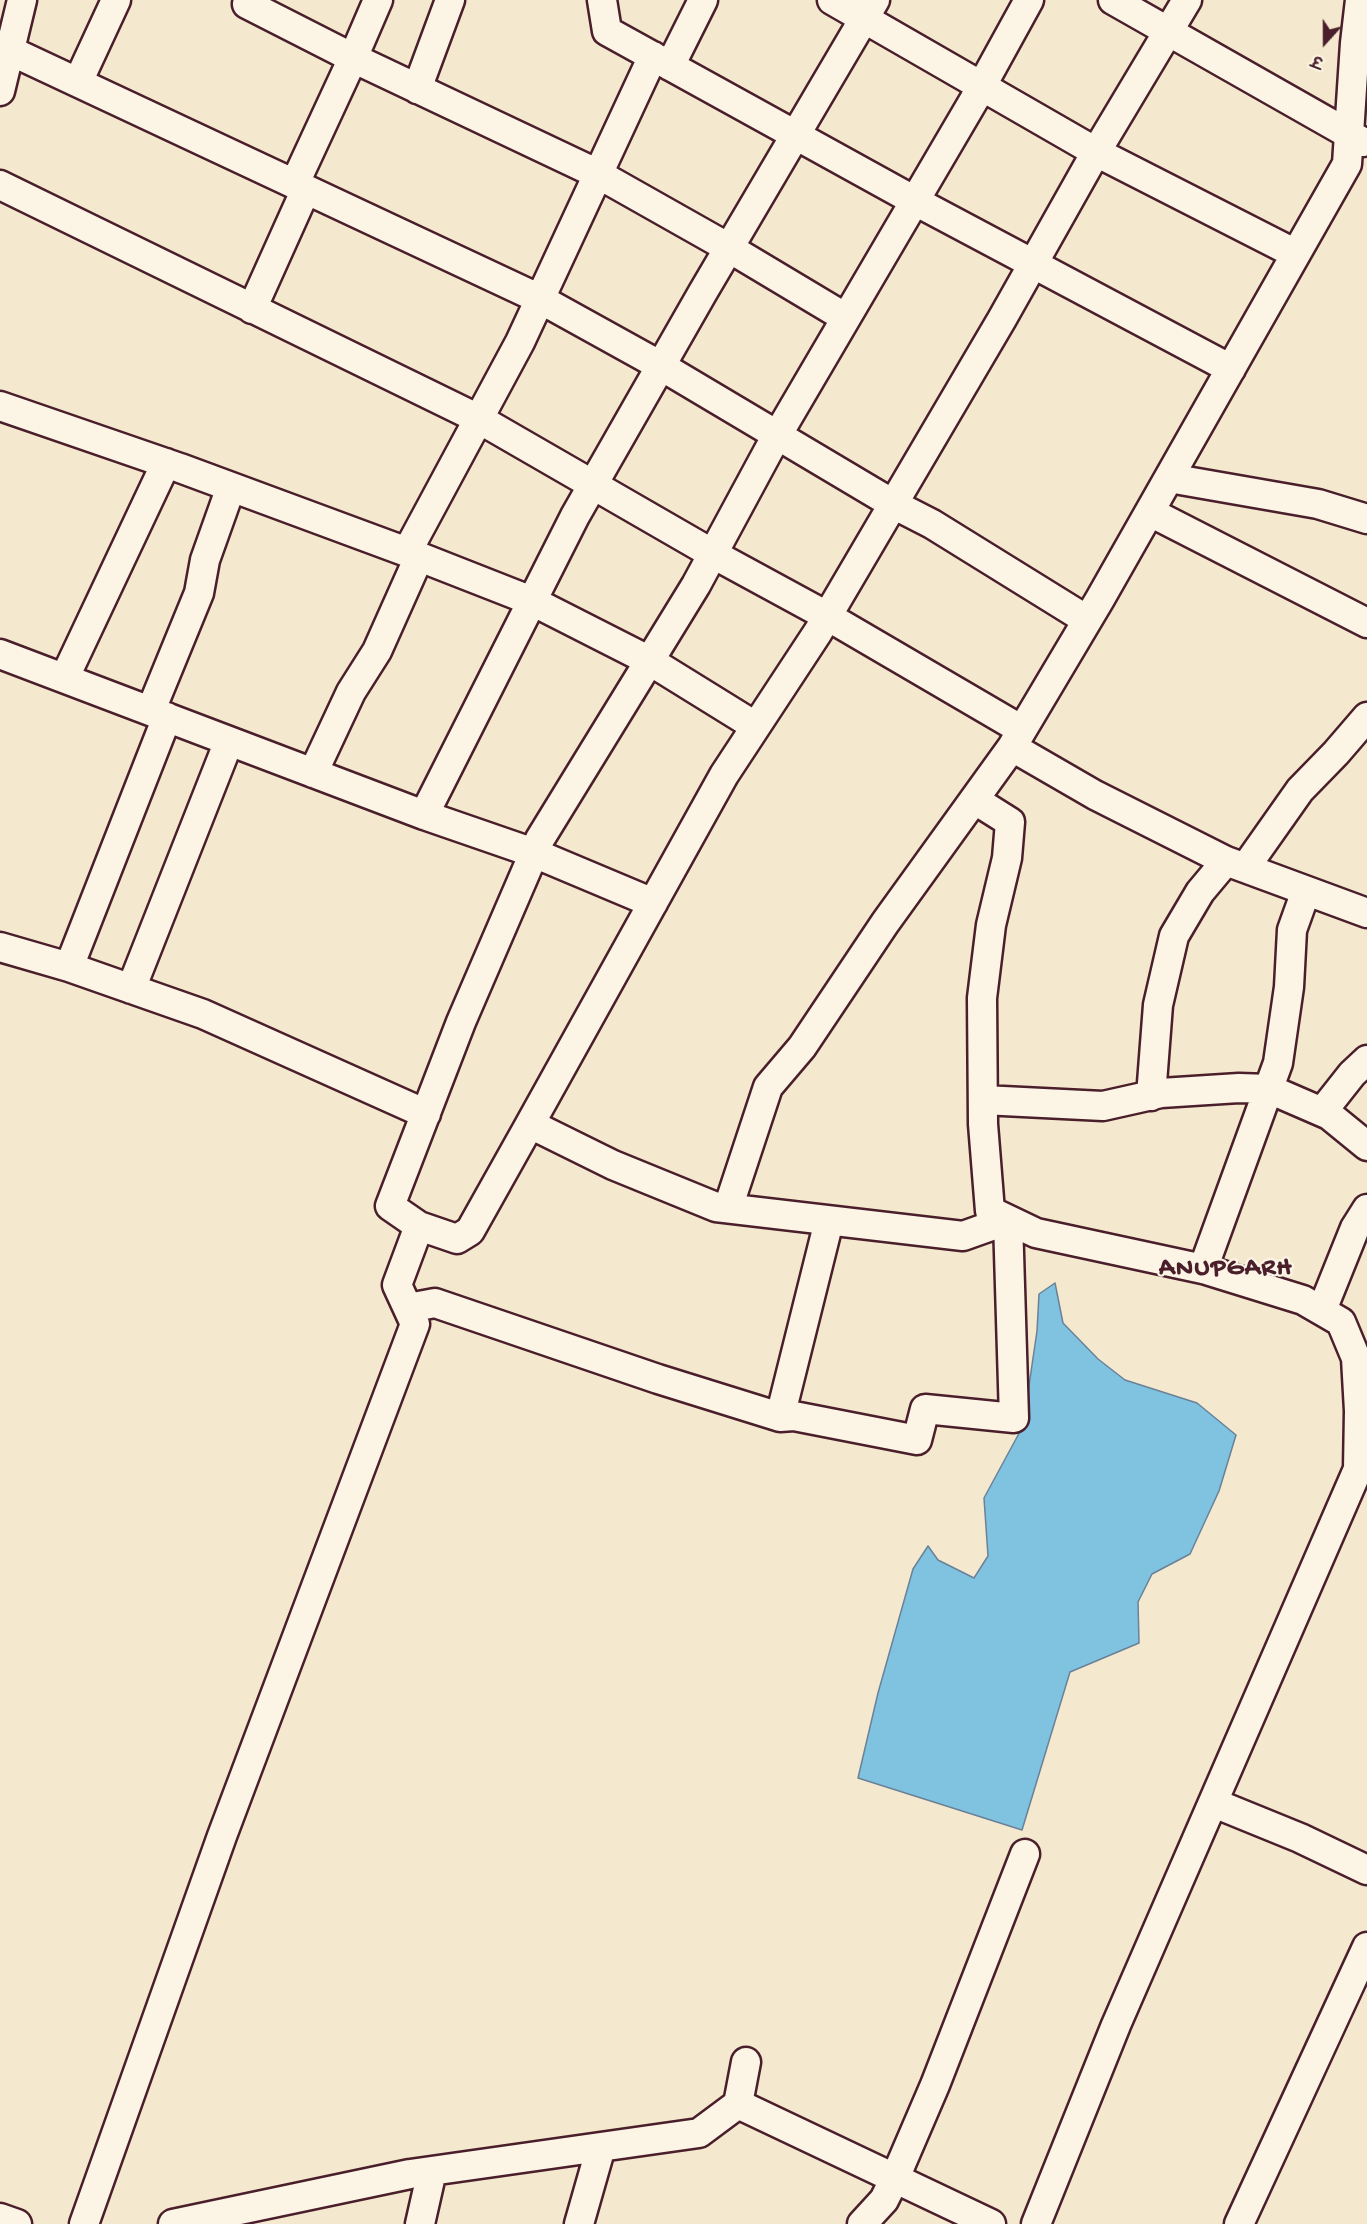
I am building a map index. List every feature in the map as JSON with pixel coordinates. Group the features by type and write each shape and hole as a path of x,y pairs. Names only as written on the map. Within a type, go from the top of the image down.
{"street":[{"path":"0,91 5,48 22,0"},
{"path":"78,82 116,0"},
{"path":"249,0 247,4 354,58 598,174 846,318"},
{"path":"252,309 378,0"},
{"path":"417,89 450,0"},
{"path":"602,0 607,31 915,201 1231,369"},
{"path":"313,773 351,692 377,651 413,554 479,419 520,342 598,174 662,61 703,0"},
{"path":"832,0 870,9 981,87 1096,152 1296,254"},
{"path":"1029,0 981,87 778,434 713,554 540,839 461,1022 390,1206 419,1226 457,1239 470,1231 724,775 827,616 1096,152 1187,0"},
{"path":"1113,0 1358,139"},
{"path":"728,1209 768,1088 802,1047 885,923 975,800 1017,738 1169,478 1347,164 1358,139 1354,43 1360,0"},
{"path":"424,815 592,485 870,9"},
{"path":"5,48 540,299 661,366 893,504 932,524 1087,620"},
{"path":"0,184 479,419 713,554 827,616 1017,738 1095,795 1235,865 1367,913"},
{"path":"0,406 166,463 413,554 532,601 650,661 756,726"},
{"path":"65,677 166,463"},
{"path":"1169,478 1318,504 1367,519"},
{"path":"69,967 159,714 199,593 205,560 231,487"},
{"path":"1149,512 1367,623"},
{"path":"0,654 424,815 534,854 653,903"},
{"path":"1151,1096 1158,1005 1174,936 1200,892 1235,865 1367,717"},
{"path":"131,989 229,741"},
{"path":"975,800 1010,822 1007,858 992,925 982,998 983,1100 990,1211 1036,1233 1203,1269 1304,1300 1341,1322 1362,1353 1359,1411 1363,1457 1116,2025 1035,2224"},
{"path":"1203,1269 1278,1063 1289,987 1292,930 1306,891"},
{"path":"0,947 69,967 203,1014 426,1114"},
{"path":"1322,1112 1352,1074 1367,1060"},
{"path":"983,1100 1103,1106 1151,1096 1239,1088 1269,1089 1329,1115 1367,1146"},
{"path":"530,1124 613,1165 716,1207 963,1236 1008,1220"},
{"path":"1322,1310 1356,1228 1367,1209"},
{"path":"408,1308 435,1303 658,1379 780,1417 794,1416 917,1440 925,1409 1014,1418 1008,1220"},
{"path":"780,1417 830,1221"},
{"path":"84,2224 222,1836 416,1324 397,1285 419,1226"},
{"path":"1214,1803 1300,1838 1367,1870"},
{"path":"862,2224 884,2200 895,2178 935,2085 1025,1854"},
{"path":"1239,2224 1367,1947"},
{"path":"173,2224 206,2221 432,2171 699,2133 738,2104 746,2062"},
{"path":"738,2104 991,2224"},
{"path":"579,2224 601,2147"},
{"path":"420,2224 432,2171"},
{"path":"0,2218 17,2224"}],"water":[{"path":"1055,1283 1063,1323 1098,1359 1125,1380 1197,1403 1236,1435 1219,1491 1190,1554 1152,1574 1138,1602 1139,1643 1070,1672 1022,1830 858,1778 878,1693 913,1569 928,1546 938,1560 974,1578 988,1556 984,1498 1023,1426 1037,1331 1039,1294"}],"district":[{"name":"ANUPGARH","path":"1226,1270"}]}
